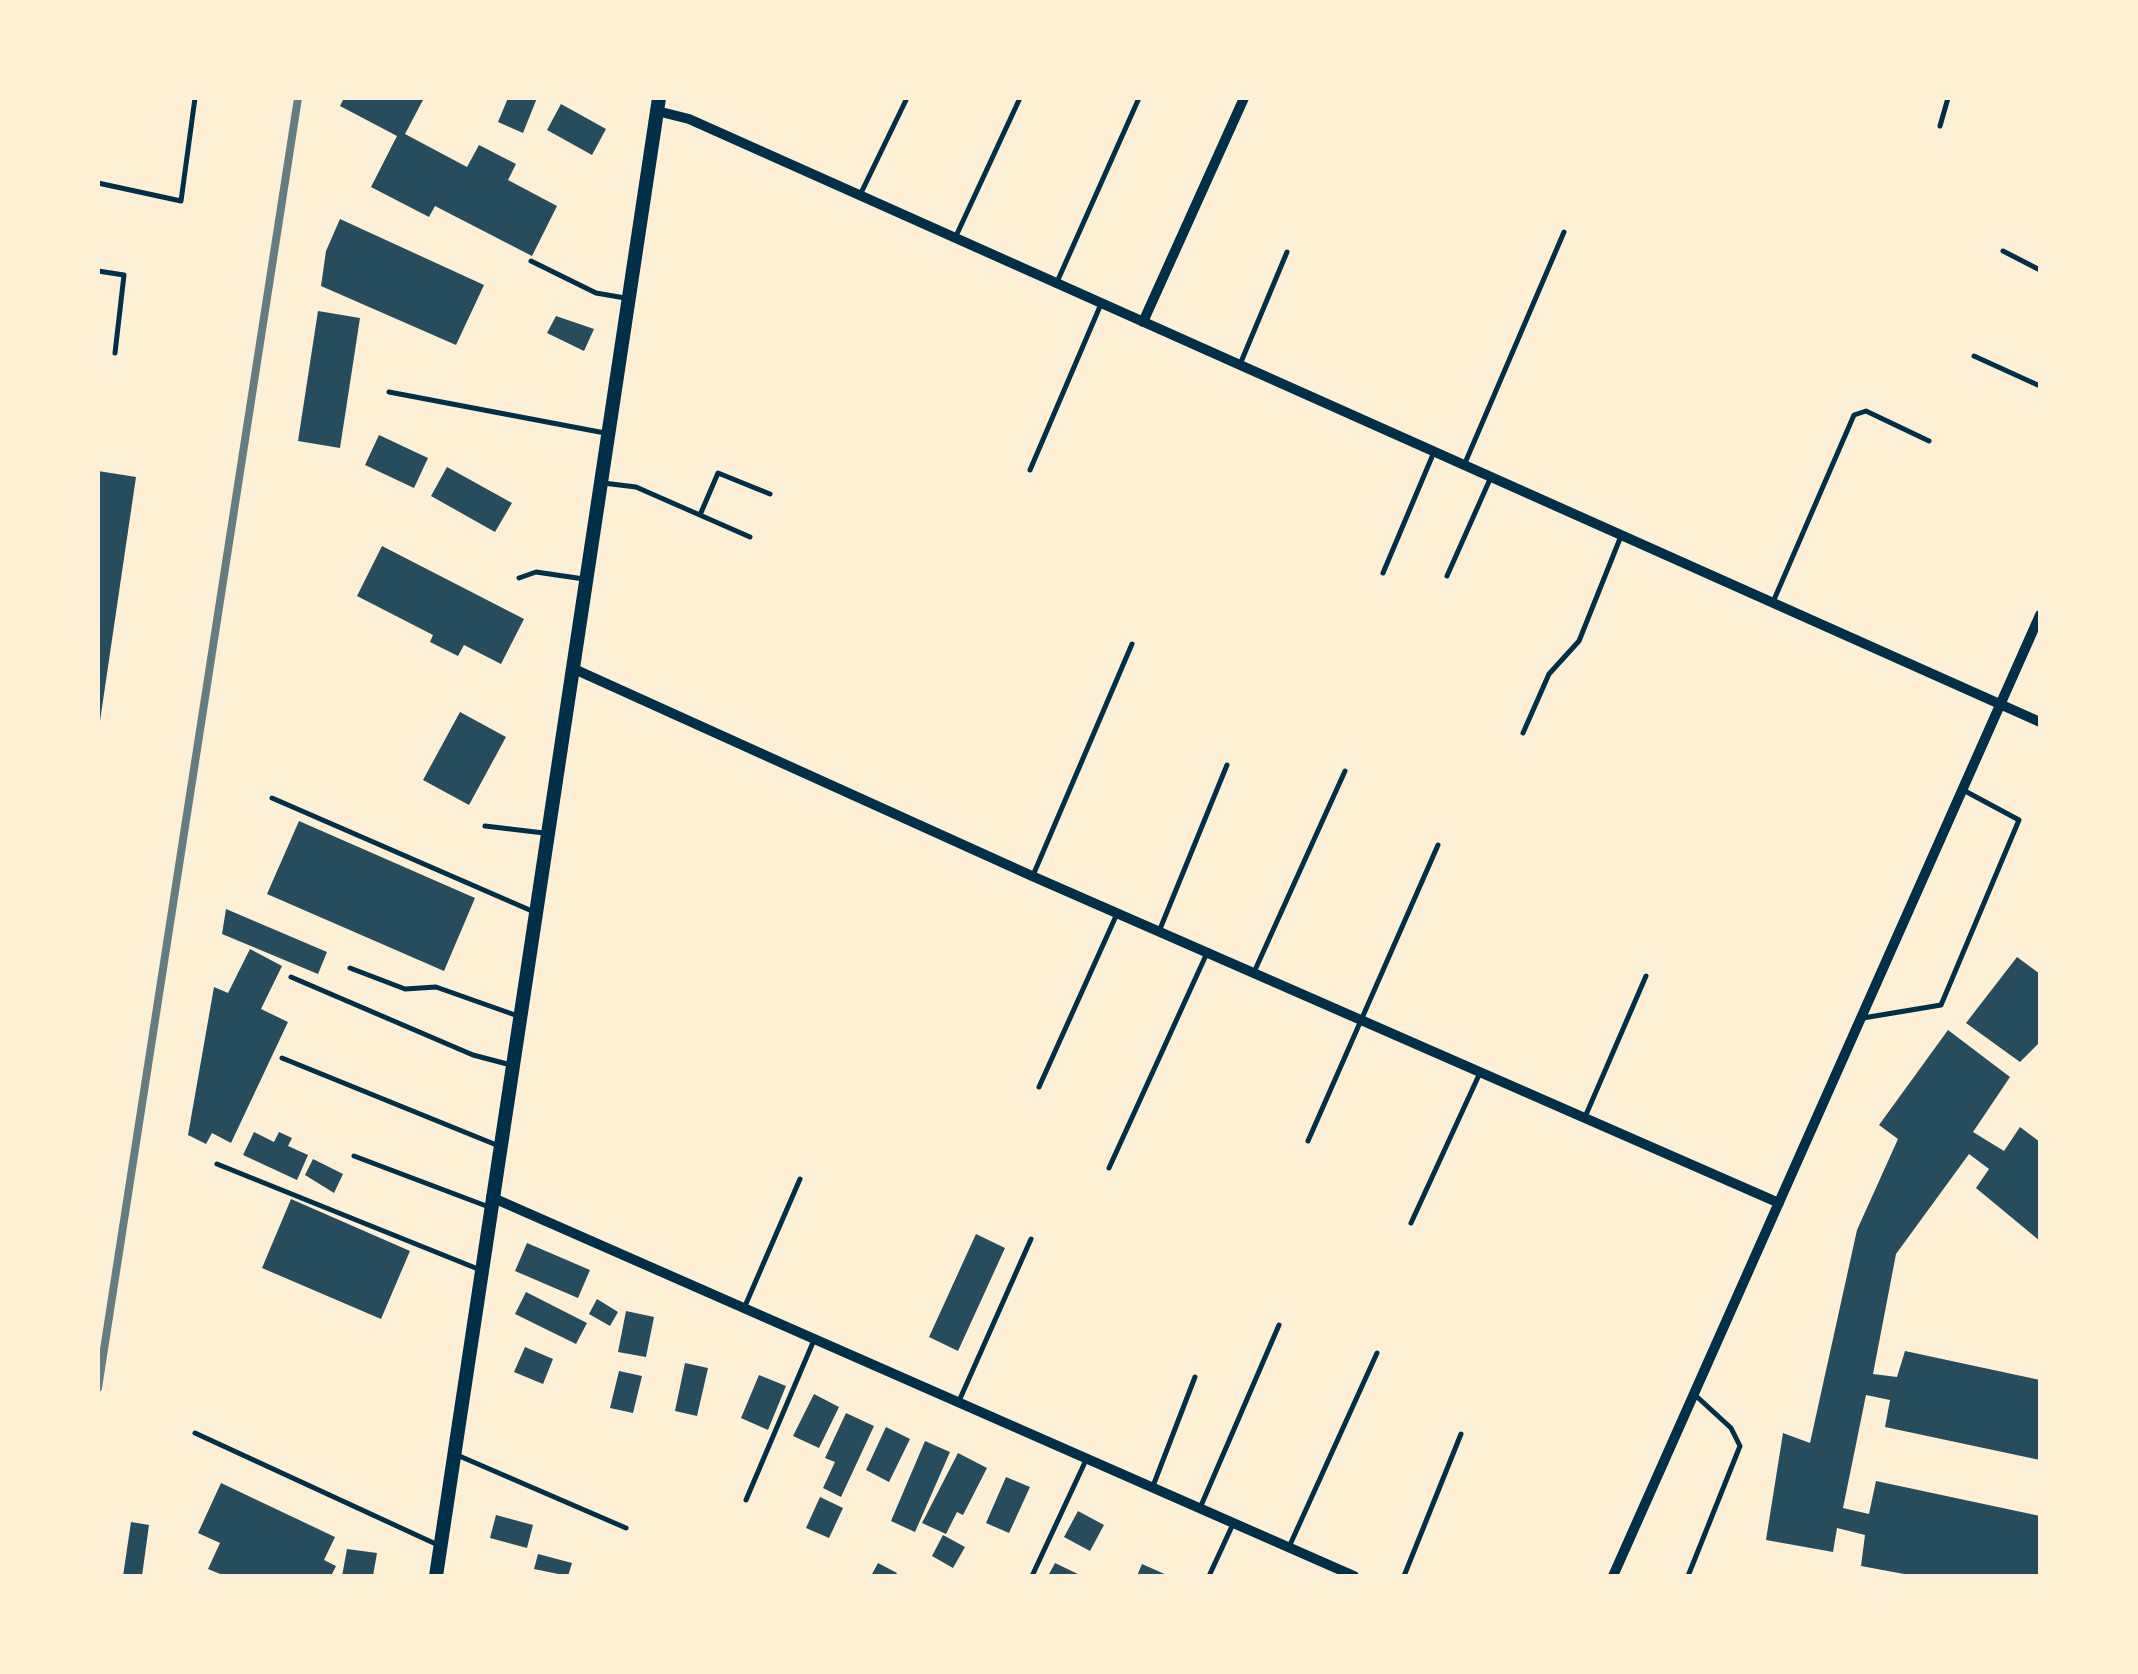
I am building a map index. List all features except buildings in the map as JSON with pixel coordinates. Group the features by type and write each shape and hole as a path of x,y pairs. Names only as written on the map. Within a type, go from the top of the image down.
{"street":[{"path":"1143,322 1244,98"},
{"path":"436,1576 658,104 2040,722"},
{"path":"1613,1576 2040,615"},
{"path":"572,668 1032,876 1779,1203"},
{"path":"490,1202 1200,1508 1339,1573 1354,1576"}],"lane":[{"path":"98,183 181,201 195,98"},
{"path":"860,196 907,98"},
{"path":"955,239 1020,98"},
{"path":"1056,284 1139,98"},
{"path":"1940,126 1948,98"},
{"path":"1464,466 1564,232"},
{"path":"2003,250 2040,270"},
{"path":"1240,365 1287,252"},
{"path":"530,260 596,292 628,299"},
{"path":"98,270 124,274 115,353"},
{"path":"1030,470 1101,304"},
{"path":"1974,356 2040,386"},
{"path":"389,392 608,433"},
{"path":"1773,604 1854,415 1866,411 1929,441"},
{"path":"1383,572 1434,452"},
{"path":"700,515 718,473 770,494"},
{"path":"1447,576 1491,478"},
{"path":"600,482 636,487 750,537"},
{"path":"1523,732 1549,674 1579,641 1621,536"},
{"path":"519,578 536,572 586,579"},
{"path":"1032,876 1132,644"},
{"path":"1159,932 1227,764"},
{"path":"1254,973 1344,771"},
{"path":"1863,1018 1941,1004 2019,820 1963,790"},
{"path":"272,798 534,913"},
{"path":"484,826 547,834"},
{"path":"1308,1141 1438,845"},
{"path":"1038,1087 1117,913"},
{"path":"1109,1168 1207,953"},
{"path":"350,968 405,990 436,987 518,1017"},
{"path":"1584,1117 1646,976"},
{"path":"291,977 473,1056 511,1065"},
{"path":"282,1058 498,1146"},
{"path":"1411,1222 1480,1072"},
{"path":"354,1156 490,1202"},
{"path":"218,1164 480,1270"},
{"path":"744,1309 800,1178"},
{"path":"958,1404 1032,1239"},
{"path":"1200,1508 1279,1325"},
{"path":"746,1500 814,1340"},
{"path":"1288,1547 1377,1354"},
{"path":"1152,1489 1195,1378"},
{"path":"1688,1576 1740,1446 1732,1428 1694,1394"},
{"path":"194,1433 441,1546"},
{"path":"1404,1576 1460,1434"},
{"path":"454,1454 626,1528"},
{"path":"1032,1576 1086,1460"},
{"path":"1209,1576 1233,1524"}],"railway":[{"path":"98,1388 298,98"}]}
